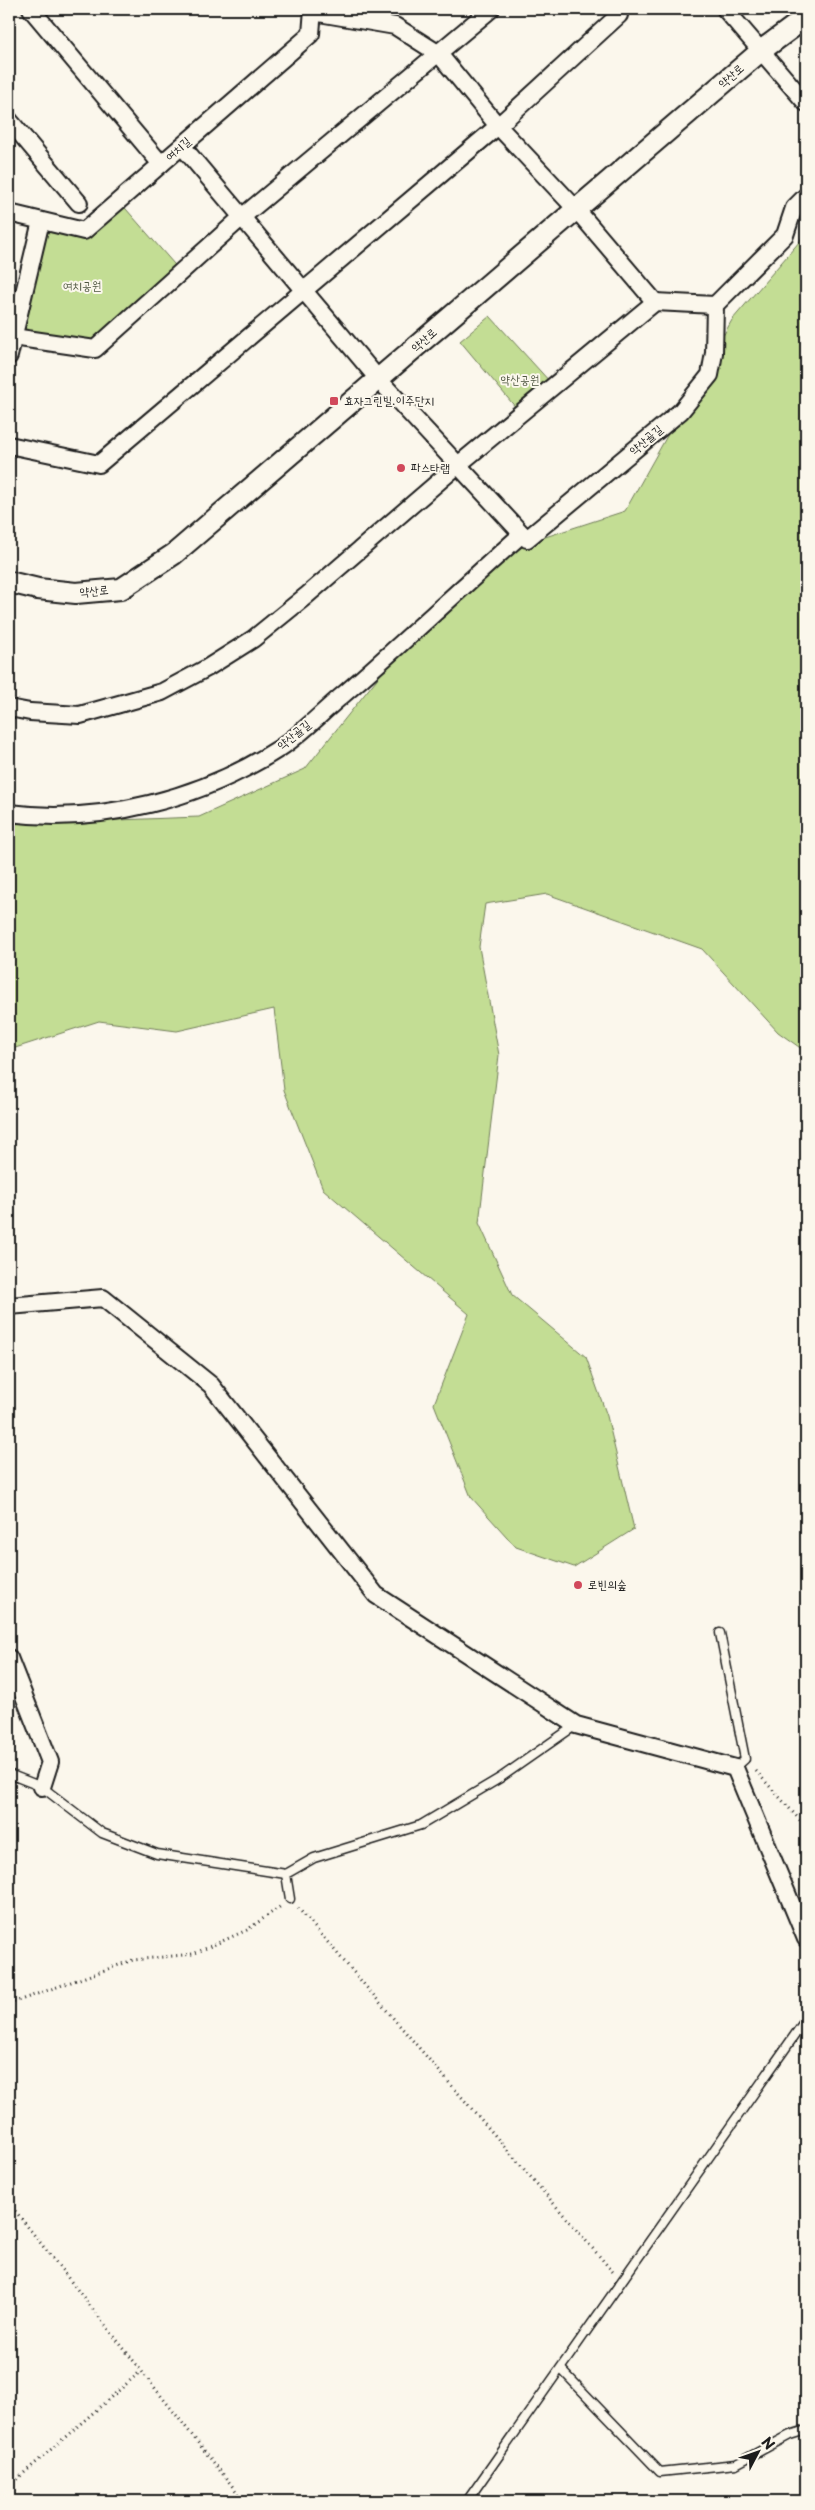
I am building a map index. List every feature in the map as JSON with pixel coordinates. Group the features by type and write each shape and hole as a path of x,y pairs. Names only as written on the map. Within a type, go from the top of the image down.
{"street":[{"path":"31,9 160,164"},
{"path":"13,337 95,349 242,217 491,9"},
{"path":"9,445 99,464 498,126 619,15 618,9"},
{"path":"725,9 806,103"},
{"name":"약산로","path":"9,582 38,589 76,593 120,589 174,554 762,50 797,24 805,9"},
{"path":"313,10 395,26 439,54 498,126 576,209 655,302"},
{"name":"여치길","path":"9,214 84,231 311,34 313,10"},
{"path":"9,120 79,202"},
{"path":"182,146 379,380 522,534"},
{"path":"9,708 30,712 80,715 162,692 207,668 253,639 458,465 655,302 714,304 785,235 794,208 806,196"},
{"path":"9,356 41,221"},
{"name":"약산골길","path":"9,813 27,815 72,814 154,804 186,794 281,747 367,674 522,534 528,538 681,411 710,375 714,352 714,304"},
{"path":"9,1306 103,1298 211,1385 376,1595 576,1725 740,1764 806,1939"},
{"path":"9,1658 50,1762 42,1787"}],"lane":[{"path":"720,1633 740,1764"},
{"path":"9,1774 42,1787 102,1833 157,1854 286,1874 314,1858 421,1825 500,1778 576,1725"},
{"path":"286,1874 290,1899"},
{"path":"468,2501 806,2019"},
{"path":"561,2369 660,2472 736,2464 790,2435 806,2430"}],"path":[{"path":"740,1764 806,1827"},
{"path":"9,2004 133,1960 193,1954 247,1930 290,1899 622,2282"},
{"path":"9,2203 140,2372 244,2501"},
{"path":"9,2486 140,2372"}],"green space":[{"name":"여치공원","path":"119,201 181,272 95,349 13,337 41,221 84,231"},
{"path":"806,229 806,1052 778,1032 702,949 547,894 485,904 479,947 499,1055 479,1223 512,1295 586,1357 607,1416 634,1529 574,1567 516,1547 471,1497 434,1404 469,1314 323,1189 284,1090 274,1009 177,1031 99,1021 9,1050 9,824 199,817 305,769 439,601 530,542 625,511 732,320 800,241"},
{"name":"약산공원","path":"490,316 551,383 517,409 460,341"}],"place":[{"name":"효자그린빌.이주단지","path":"334,401"},
{"name":"파스타랩","path":"401,468"},
{"name":"로빈의숲","path":"578,1585"}]}
